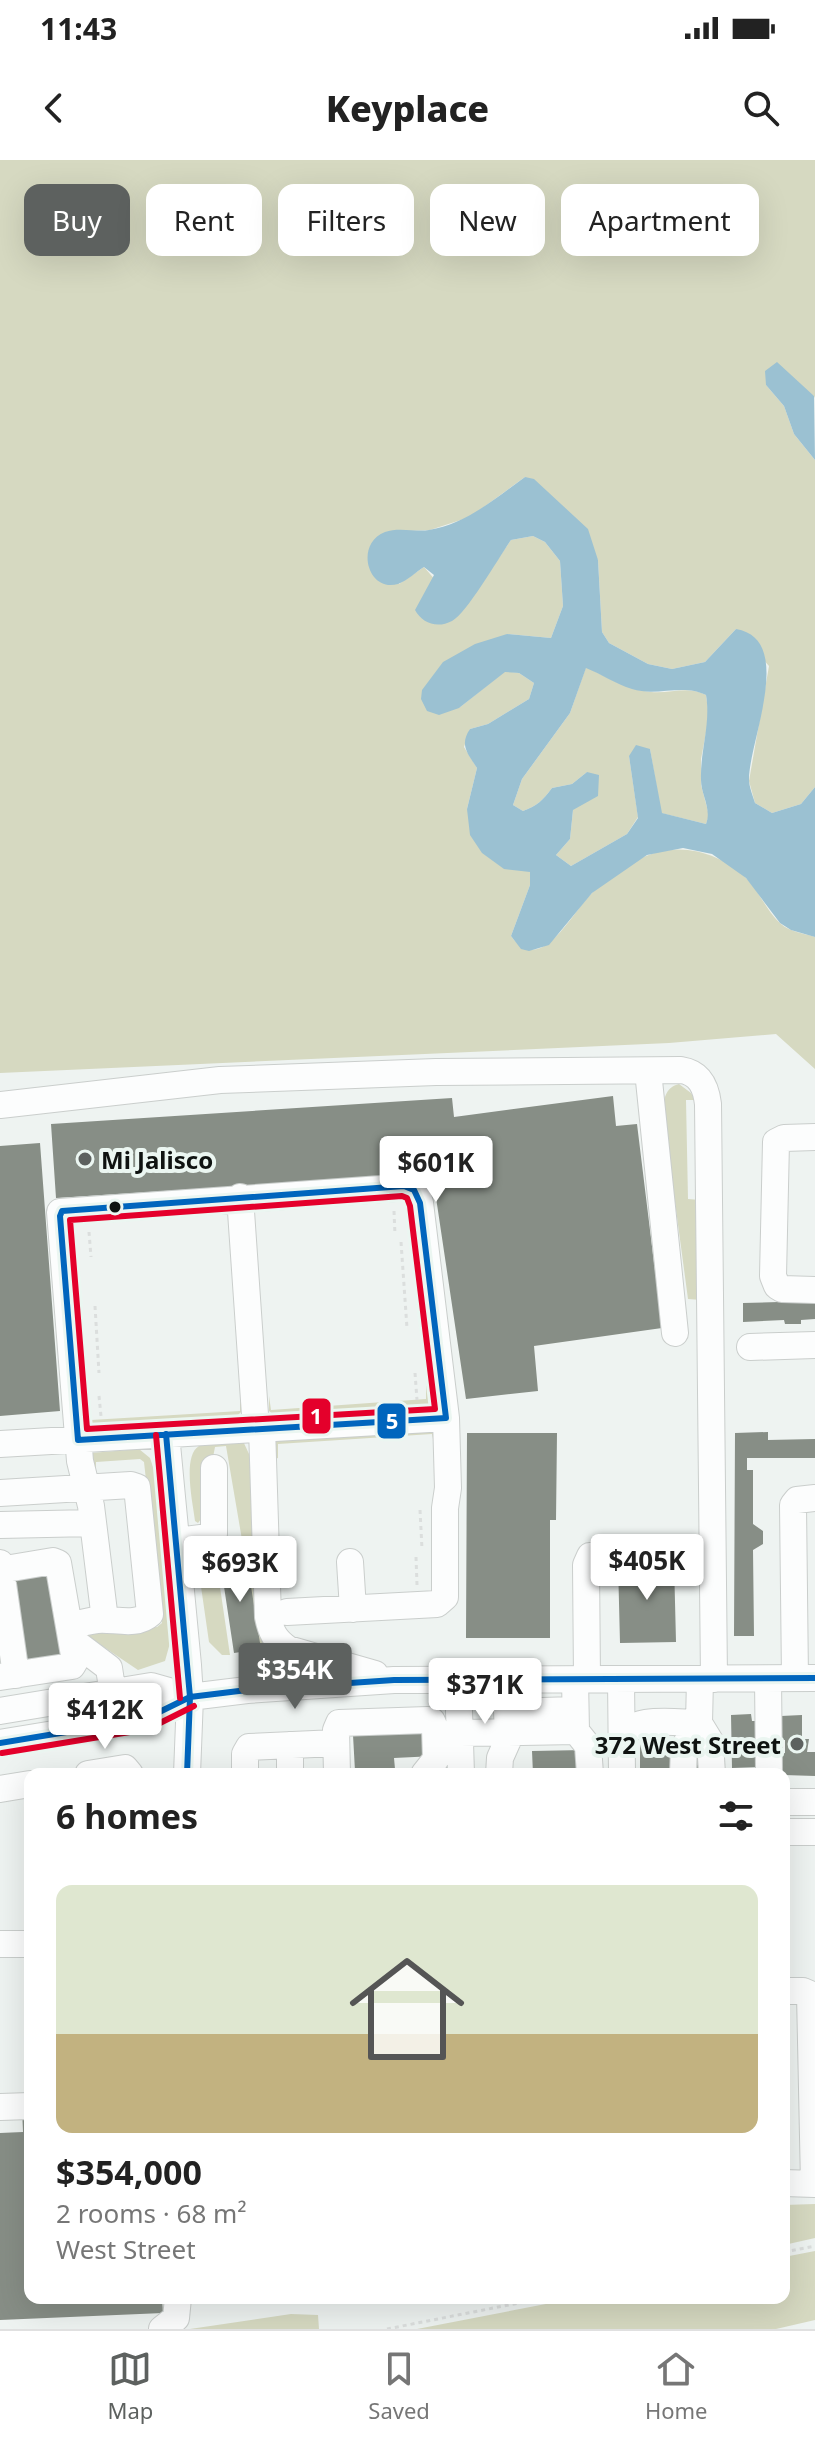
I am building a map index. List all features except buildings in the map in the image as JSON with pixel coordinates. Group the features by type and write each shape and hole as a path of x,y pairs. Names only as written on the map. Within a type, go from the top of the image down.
{"street":[{"path":"648,1071 675,1343 710,1333"},
{"path":"0,1105 220,1080 436,1072 690,1072 701,1080 707,1094 712,1553 707,1679 699,1723 698,1768"},
{"path":"815,1137 784,1138 776,1142 773,1276 777,1286 782,1289 815,1290"},
{"path":"105,1620 93,1523 78,1440 60,1212 404,1186 414,1190 420,1203 446,1418 446,1593 437,1604 287,1612"},
{"path":"240,1197 259,1428 271,1630 278,1642 301,1653 394,1680"},
{"path":"750,1347 815,1345"},
{"path":"0,1444 446,1418"},
{"path":"166,1434 190,1697 187,1768"},
{"path":"177,1541 214,1534 214,1468"},
{"path":"70,1633 105,1620 145,1619 150,1614 138,1490 135,1485 2,1493 2,1529 93,1523"},
{"path":"0,1743 145,1719 190,1697 247,1690 394,1680 805,1678 793,1505 797,1500 815,1498"},
{"path":"590,1768 588,1746 578,1726 586,1565 590,1556 712,1553"},
{"path":"0,1563 0,1570 8,1676 72,1666 75,1661 60,1566 56,1561 0,1570"},
{"path":"350,1562 353,1609"},
{"path":"70,1633 106,1665 117,1723"},
{"path":"458,1679 461,1768"},
{"path":"499,1768 507,1727 506,1679"},
{"path":"621,1679 622,1768"},
{"path":"768,1679 769,1768"},
{"path":"0,1711 151,1686 190,1697"},
{"path":"337,1768 336,1727 342,1722 432,1721 436,1759 429,1768"},
{"path":"620,1741 625,1731 633,1725 699,1723"},
{"path":"686,1768 684,1747 699,1723"},
{"path":"699,1723 710,1741 712,1768"},
{"path":"460,1733 507,1727 578,1726"},
{"path":"245,1768 245,1754 249,1747 336,1743"},
{"path":"290,1745 290,1768"},
{"path":"0,1789 24,1785"},
{"path":"790,1802 815,1802"},
{"path":"790,1832 815,1832"},
{"path":"0,1944 24,1944"},
{"path":"790,1991 810,1994 815,2184 790,2183"},
{"path":"0,2107 24,2106"},
{"path":"162,2329 176,2318 177,2304"}],"path":[{"path":"394,1211 395,1235"},
{"path":"401,1234 407,1328"},
{"path":"95,1306 99,1373"},
{"path":"415,1373 417,1400"},
{"path":"99,1396 101,1420"},
{"path":"420,1510 422,1556"},
{"path":"416,1557 418,1605"},
{"path":"790,2251 815,2246"},
{"path":"387,2329 514,2304"}],"green space":[{"path":"0,160 815,160 815,398 766,385 784,406 794,434 815,460 815,787 801,804 772,813 755,803 749,781 769,666 736,629 705,662 672,669 648,664 609,643 602,632 598,560 525,477 470,517 430,530 385,532 399,584 424,567 462,611 511,540 533,536 545,542 560,561 563,606 551,638 507,634 459,708 505,671 519,673 534,683 529,699 488,724 470,729 464,747 477,768 467,809 530,872 530,885 511,936 522,947 533,950 544,946 596,889 646,856 687,850 714,857 748,880 781,924 815,937 815,1069 776,1034 669,1043 0,1073"},
{"path":"586,667 642,691 679,690 706,695 709,717 701,759 701,785 709,815 706,824 661,813 650,749 629,756 638,817 627,834 571,866 556,855 570,839 573,810 587,772 572,784 552,788 528,809 523,811 513,805 522,779 570,713"},
{"path":"679,1084 696,1100 686,1100 688,1199 700,1200 701,1300 688,1299 664,1120 667,1093"},
{"path":"426,1383 431,1383 433,1404 274,1415 269,1411 269,1396 271,1410 426,1399"},
{"path":"240,1398 242,1411 236,1417 90,1424 89,1408 91,1420 240,1411"},
{"path":"438,1429 435,1449 432,1434 278,1444 278,1458 274,1459 277,1440"},
{"path":"243,1441 249,1454 257,1533 275,1649 268,1654 254,1656 254,1653 261,1651 226,1446 215,1447 198,1523 195,1521 190,1481 191,1460 199,1446"},
{"path":"139,1449 150,1458 154,1470 170,1643 165,1661 138,1670 83,1633 157,1627 162,1623 144,1462 140,1459 96,1462 96,1475 91,1453"},
{"path":"204,1556 207,1562 216,1560 230,1655 222,1655 209,1642 197,1559"},
{"path":"815,2204 815,2238 790,2244 790,2205"},
{"path":"815,2251 815,2320 776,2329 417,2329 546,2304 790,2304 790,2256"},
{"path":"291,2314 318,2315 319,2329 190,2329"}],"water":[{"path":"777,362 814,396 815,460 794,434 784,406 766,385 765,371"},
{"path":"525,477 534,479 588,529 598,560 602,632 609,643 648,664 672,669 705,662 736,629 754,637 763,651 765,694 751,762 750,785 755,803 772,813 801,804 815,787 815,937 791,930 780,923 746,878 712,854 683,848 647,855 592,893 549,945 529,951 521,949 511,936 530,885 530,872 504,869 482,853 470,835 467,809 477,768 466,749 465,740 470,729 488,724 529,699 534,683 519,673 505,672 459,708 439,715 427,711 421,699 422,690 443,662 475,644 507,634 551,638 563,606 560,561 545,542 533,536 511,540 458,616 452,621 436,624 426,621 415,610 434,575 424,567 401,583 388,585 373,575 368,556 375,538 385,532 424,530 456,522","holes":["586,668 641,691 688,690 706,695 701,780 708,818 706,824 662,813 650,749 636,745 629,756 638,818 627,834 571,866 556,855 570,839 573,810 598,796 599,775 587,772 572,784 552,788 539,802 523,811 513,805 522,779 570,713"]}],"transit line":[{"name":"5","path":"404,1186 414,1190 420,1203 446,1418 78,1440 62,1211 404,1186"},
{"name":"1","path":"402,1196 407,1198 410,1206 435,1409 87,1429 70,1220 402,1196"},
{"name":"5","path":"166,1434 190,1697 187,1768"},
{"name":"1","path":"156,1435 180,1698"},
{"name":"5","path":"0,1743 145,1719 190,1697 247,1690 394,1680 815,1678"},
{"name":"1","path":"2,1753 148,1729 194,1706"}],"place":[{"name":"Mi Jalisco","path":"85,1159"},
{"name":"372 West Street","path":"797,1744"}]}
